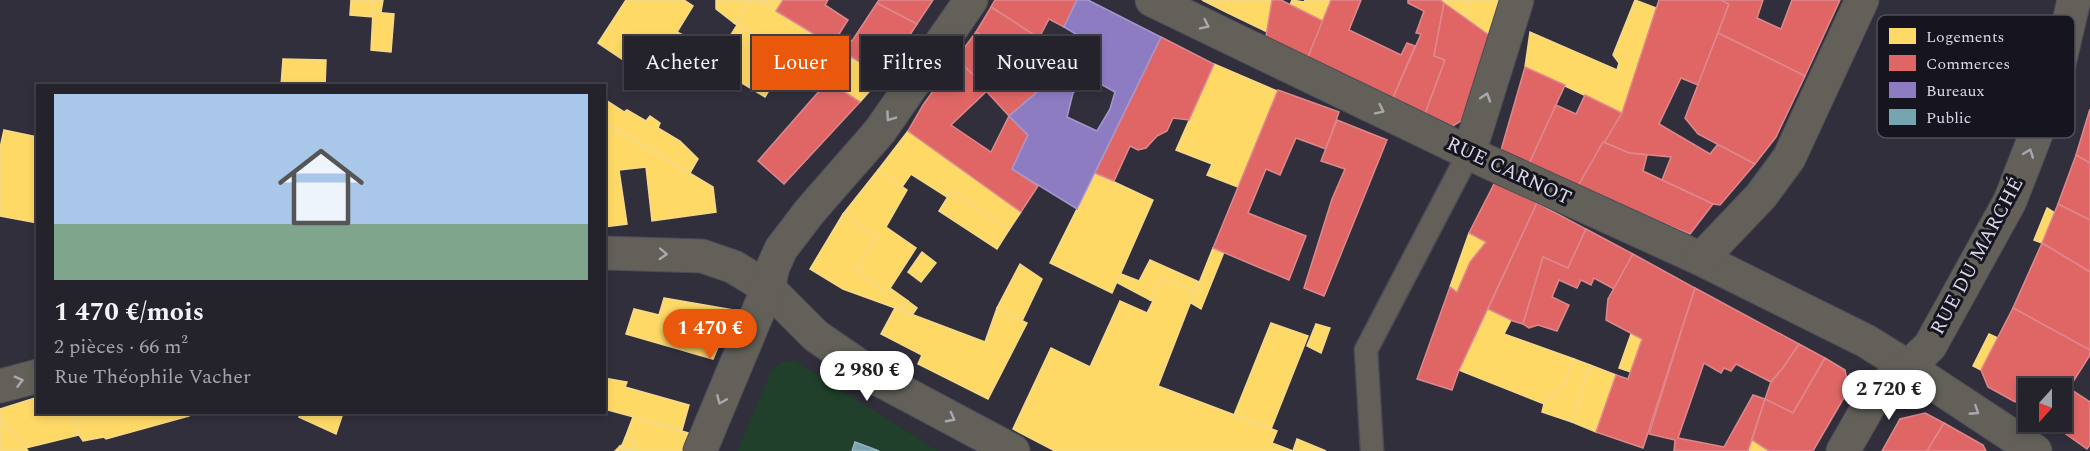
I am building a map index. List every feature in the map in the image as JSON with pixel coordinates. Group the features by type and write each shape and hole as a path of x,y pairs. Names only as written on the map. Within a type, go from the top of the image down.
{"street":[{"path":"700,451 768,288 773,267 781,249 810,211 880,130 971,0"},
{"name":"RUE CARNOT","path":"1152,0 1469,153 1701,259 1866,341 2025,448"},
{"path":"1469,153 1517,0"},
{"path":"1701,259 1761,196 1789,158 1862,0"},
{"name":"RUE DU MARCHÉ","path":"2070,15 2074,0"},
{"name":"RUE DU MARCHÉ","path":"1843,451 1878,390 1908,368 1930,346 2010,201 2034,138"},
{"path":"606,253 702,256 734,267 768,288 816,336 880,380 1013,451"},
{"path":"0,387 36,377"}],"lane":[{"path":"1372,451 1366,350 1469,153"}],"green space":[{"path":"793,360 938,451 737,451 771,371 780,363"}],"building: Logements":[{"path":"351,0 374,0 373,17 350,15"},
{"path":"374,0 383,0 381,12 373,12"},
{"path":"626,0 684,0 693,6 677,32 685,36 624,36 624,61 598,43"},
{"path":"716,0 752,0 734,23 716,9"},
{"path":"752,0 758,0 816,36 755,36 734,23"},
{"path":"758,0 783,0 776,11"},
{"path":"1202,0 1272,0 1267,32 1228,13"},
{"path":"1292,0 1304,2 1305,0 1331,0 1323,21 1290,5"},
{"path":"1440,0 1470,0 1464,16"},
{"path":"1470,0 1506,0 1493,38 1464,16"},
{"path":"1635,0 1656,8 1622,113 1525,67 1530,32 1617,70 1619,63 1613,55"},
{"path":"373,12 394,14 391,52 371,50"},
{"path":"737,25 755,36 752,36 752,89 740,82 740,36 730,36"},
{"path":"849,57 854,60 849,66"},
{"path":"283,59 326,60 325,84 281,84"},
{"path":"854,60 861,64 861,90 871,90 860,102 842,90 849,90 849,66"},
{"path":"1214,64 1277,91 1238,187 1207,175 1212,164 1176,150"},
{"path":"753,90 769,90 765,97"},
{"path":"606,100 624,112 627,110 646,121 650,116 660,123 658,128 680,141 698,159 690,173 606,123"},
{"path":"606,123 713,187 716,212 652,221 646,167 619,170 627,224 606,227"},
{"path":"4,130 36,137 36,223 0,216 0,148"},
{"path":"908,131 1021,212 1009,230 952,190 947,197 911,174 902,187 878,170"},
{"path":"878,170 907,190 886,227 916,248 887,293 856,269 877,237 843,214"},
{"path":"1095,173 1153,200 1112,293 1050,263"},
{"path":"952,190 1009,230 997,249 939,211"},
{"path":"2047,208 2055,213 2042,243 2034,240"},
{"path":"843,214 877,237 856,269 887,293 890,288 908,301 901,310 843,289 810,269"},
{"path":"1469,233 1486,242 1470,262 1457,292 1450,287"},
{"path":"1213,248 1224,252 1201,309 1191,303"},
{"path":"922,252 936,263 921,282 908,272"},
{"path":"1150,260 1199,282 1195,291 1161,278 1150,300 1116,282 1121,274 1139,281"},
{"path":"1020,264 1042,279 1022,321 997,308"},
{"path":"1161,278 1195,291 1158,386 1277,431 1272,443 1293,451 1055,451 1013,429 1051,348 1090,367 1120,301 1147,313 1153,301 1150,300"},
{"path":"664,298 734,310 713,359 626,334 634,309 659,315"},
{"path":"908,301 917,308 912,315 901,310"},
{"path":"895,308 985,342 997,308 1027,323 988,399 918,364 922,355 881,334"},
{"path":"1488,309 1511,320 1504,334 1574,359 1564,385 1544,404 1459,370"},
{"path":"1271,323 1308,336 1271,429 1234,415"},
{"path":"1316,324 1330,328 1321,353 1307,346"},
{"path":"1631,334 1642,339 1631,372 1619,368"},
{"path":"1989,334 1998,338 1981,370 1973,366"},
{"path":"1574,359 1590,365 1572,422 1542,412 1544,404 1564,385"},
{"path":"1590,365 1616,375 1596,432 1572,422"},
{"path":"606,378 627,382 625,387 689,405 682,430 606,410"},
{"path":"36,398 36,414 74,414 79,435 26,448 0,417 0,409"},
{"path":"74,414 188,414 189,416 106,439 104,437 83,441"},
{"path":"300,414 342,414 342,416 336,434 299,417"},
{"path":"0,417 26,448 28,451 0,451"},
{"path":"633,417 692,434 684,451 615,451 620,446 632,450 635,441 625,438"},
{"path":"625,438 635,441 632,450 620,446"},
{"path":"1297,439 1326,451 1293,451"},
{"path":"1752,440 1769,451 1748,451"}],"building: Commerces":[{"path":"783,0 828,0 825,5 848,20 839,34 843,36 817,36 776,11"},
{"path":"879,0 933,0 917,24 877,3"},
{"path":"995,0 1077,0 1064,27 1049,19 1040,36 1036,36 991,7"},
{"path":"1272,0 1281,0 1323,21 1306,62 1265,42"},
{"path":"1331,0 1361,0 1349,30 1401,55 1407,43 1415,46 1392,100 1306,62"},
{"path":"1408,0 1440,0 1444,3 1434,56 1445,60 1425,114 1392,100 1421,34 1416,33 1424,11 1408,3"},
{"path":"1659,0 1721,0 1729,4 1698,85 1681,78 1659,124 1710,154 1718,144 1755,164 1720,205 1713,204 1662,180 1671,157 1629,153 1603,142 1622,113"},
{"path":"1721,0 1763,0 1757,18 1781,29 1792,0 1840,0 1805,76 1718,33 1729,4"},
{"path":"877,3 917,24 909,36 861,36 861,63 849,55 849,39 852,41"},
{"path":"1444,3 1493,38 1464,119 1453,126 1425,114 1445,60 1434,56"},
{"path":"991,7 1036,36 982,36 976,32"},
{"path":"976,32 982,36 975,36 975,76 963,65 963,50"},
{"path":"1718,33 1805,76 1776,137 1755,164 1698,134 1685,118"},
{"path":"1161,37 1214,64 1189,120 1173,118 1167,131 1157,136 1146,148 1138,150 1130,146 1114,181 1095,173"},
{"path":"963,65 975,76 975,90 988,90 951,125 991,152 1009,116 1028,135 1012,169 1038,186 1021,212 908,131 934,90 963,90"},
{"path":"1525,67 1565,85 1529,164 1501,150"},
{"path":"820,90 842,90 860,102 784,184 758,161"},
{"path":"988,90 1033,90 1036,93 1009,116 987,92"},
{"path":"1278,90 1339,112 1326,149 1296,138 1280,175 1266,169 1248,213 1306,236 1289,280 1213,248"},
{"path":"1585,95 1622,113 1577,188 1529,164 1556,105 1576,114"},
{"path":"2090,109 2090,163 2076,155"},
{"path":"1337,120 1387,140 1324,296 1304,288 1332,199 1345,169 1321,161"},
{"path":"1603,142 1629,153 1647,155 1643,171 1713,204 1690,234 1577,188"},
{"path":"2076,155 2090,163 2090,220 2058,204"},
{"path":"1495,182 1537,203 1459,370 1452,390 1417,379 1450,287 1457,292 1470,262 1486,242 1469,233"},
{"path":"1537,203 1586,229 1568,268 1543,257 1523,324 1488,309"},
{"path":"2058,204 2090,220 2090,272 2042,243"},
{"path":"1586,229 1633,254 1614,289 1594,278 1591,285 1581,280 1577,288 1559,280 1552,297 1569,305 1557,331 1538,325 1529,328 1523,324 1543,257 1568,268"},
{"path":"2042,243 2090,272 2090,350 2013,308"},
{"path":"1633,254 1695,288 1643,448 1596,432 1616,375 1628,379 1642,339 1606,320 1608,299"},
{"path":"1695,288 1799,344 1771,382 1736,364 1731,371 1724,368 1721,373 1704,363 1678,438 1724,447 1753,395 1765,399 1748,451 1674,451 1675,440 1649,434"},
{"path":"2013,308 2090,350 2090,355 2072,383 2072,378 2018,378 2018,400 2015,402 1988,387 1981,370"},
{"path":"1799,344 1825,358 1793,413 1765,399 1771,382"},
{"path":"1825,358 1845,370 1849,389 1813,451 1769,451 1752,440 1765,399 1793,413"},
{"path":"2072,390 2090,402 2090,445 2087,449 2063,432 2072,432"},
{"path":"1925,413 1944,423 1927,451 1882,451 1900,419"},
{"path":"1944,423 1983,445 1986,451 1927,451"}],"building: Bureaux":[{"path":"1077,0 1088,0 1161,37 1077,209 1012,169 1028,135 1009,116 1040,90 1076,90 1073,93 1067,117 1097,131 1110,109 1115,92 1100,84 1100,36 1079,36 1064,27"}],"building: Public":[{"path":"855,442 879,451 852,451"}]}
